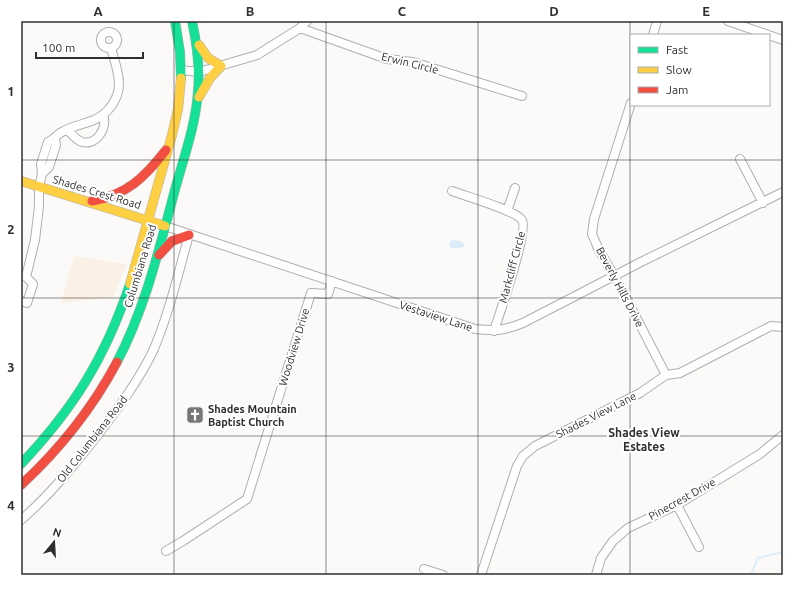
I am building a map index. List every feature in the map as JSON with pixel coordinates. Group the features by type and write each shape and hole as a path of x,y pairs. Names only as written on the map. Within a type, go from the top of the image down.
{"main road":[{"name":"Columbiana Road","path":"21,464 45,438 62,416 93,370 125,300 149,221 170,145 178,109 182,83 175,21"},
{"name":"Columbiana Road","path":"21,485 46,462 77,427 97,396 119,357 141,306 165,226 196,110 199,72 197,42 192,21"},
{"path":"197,42 204,56 212,62 222,66 210,78 197,101"},
{"path":"88,201 111,198 137,183 156,163 170,145"},
{"name":"Shades Crest Road","path":"21,181 165,226"},
{"path":"155,261 168,243 176,238 190,235"},
{"path":"125,300 141,306"},
{"path":"62,416 77,427"}],"street":[{"path":"180,70 199,72 257,55 300,28 306,21"},
{"path":"653,34 657,21"},
{"path":"728,21 766,34"},
{"name":"Erwin Circle","path":"300,28 387,58 413,62 522,96"},
{"path":"770,36 783,40"},
{"path":"21,301 27,303 32,288 32,284 24,278 35,240 39,206 39,187 42,174 41,164 48,142 55,139 60,133 96,119 106,113 112,103 119,85 118,74 111,48"},
{"name":"Beverly Hills Drive","path":"630,106 594,219 592,234 666,376"},
{"path":"67,130 84,142 91,141 103,132 103,115"},
{"path":"740,160 763,203"},
{"path":"452,192 507,211 515,188"},
{"name":"Vestaview Lane","path":"165,226 475,329 494,331 510,328 523,323 783,192"},
{"name":"Markcliff Circle","path":"494,331 519,250 523,223 522,219 507,211"},
{"name":"Old Columbiana Road","path":"21,520 71,469 122,403 147,362 163,323 190,235"},
{"name":"Woodview Drive","path":"166,551 247,499 312,293 328,294 332,281"},
{"name":"Shades View Lane","path":"481,575 517,466 523,456 535,446 640,393 666,376 680,373 772,326 783,327"},
{"name":"Pinecrest Drive","path":"596,575 601,558 613,541 628,528 676,505 760,454 783,435"},
{"path":"676,505 699,547"},
{"path":"424,569 443,575"}],"shaded area":[{"path":"74,256 127,264 113,297 61,303"}],"water":[{"path":"452,240 461,241 464,244 464,247 451,248 449,245"}],"waterway":[{"path":"751,575 758,558 783,552"}],"traffic: fast":[{"path":"175,21 180,52 181,78"},
{"path":"117,362 144,298 193,127 197,103 199,73 197,47 192,21"},
{"path":"21,464 57,423 86,381 110,335 130,284"}],"traffic: slow":[{"path":"199,45 208,58 221,66 210,78 199,97"},
{"path":"130,284 172,135 178,109 181,78"},
{"path":"21,181 165,226"}],"traffic: jam":[{"path":"92,201 115,194 134,183 150,169 166,150"},
{"path":"159,255 172,241 189,235"},
{"path":"21,485 49,457 74,428 97,396 117,362"}],"place":[{"name":"Shades Mountain Baptist Church","path":"195,415"}],"district":[{"name":"Shades View Estates","path":"644,439"}]}
